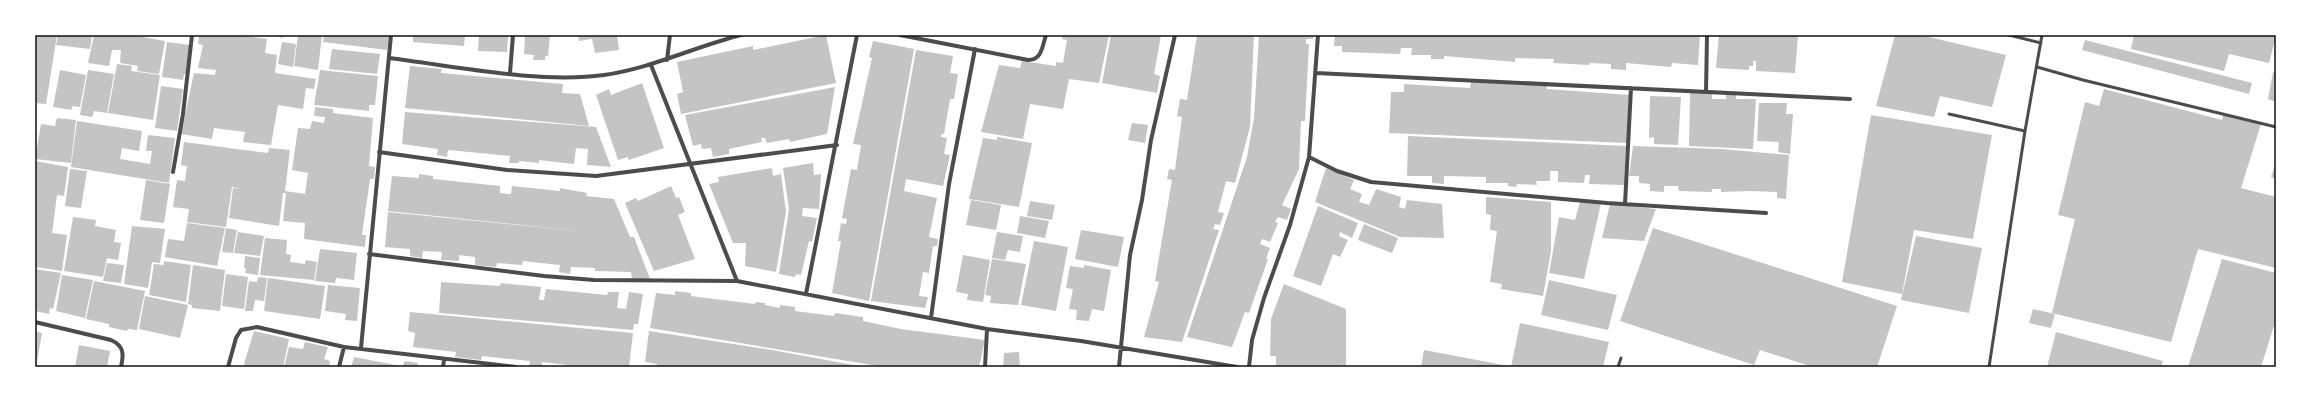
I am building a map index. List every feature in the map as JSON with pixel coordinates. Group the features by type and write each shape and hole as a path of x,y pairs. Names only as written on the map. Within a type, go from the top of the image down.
{"street":[{"path":"173,172 183,114 192,35"},
{"path":"361,348 391,35"},
{"path":"510,73 513,35"},
{"path":"667,60 670,35"},
{"path":"389,58 510,73 547,76 604,75 651,65 705,45 741,35"},
{"path":"806,294 837,145 857,35"},
{"path":"900,35 1034,60 1040,56 1046,35"},
{"path":"1119,367 1119,348 1130,255 1142,200 1151,140 1175,35"},
{"path":"1249,367 1252,340 1264,298 1290,225 1309,158 1318,35"},
{"path":"1706,92 1707,35"},
{"path":"931,318 949,184 975,49"},
{"path":"651,65 737,281"},
{"path":"1316,73 1850,99"},
{"path":"1625,204 1631,88"},
{"path":"379,152 561,175 596,176 624,174 837,145"},
{"path":"1309,158 1337,171 1371,182 1625,204 1766,213"},
{"path":"369,254 544,276 594,280 737,281 987,329 1237,367"},
{"path":"35,322 111,340 121,345 123,351 121,367"},
{"path":"228,367 236,338 241,330 248,327 257,327 344,347 444,360 516,367"},
{"path":"985,367 987,329"},
{"path":"339,367 344,347"},
{"path":"443,367 444,360"}],"lane":[{"path":"2009,35 2041,43"},
{"path":"1989,367 2025,131 2042,35"},
{"path":"2037,67 2083,80 2276,127"},
{"path":"1949,114 2025,131"},
{"path":"1618,367 1621,358"}],"building":[{"path":"36,35 57,35 46,104 35,103"},
{"path":"58,35 92,35 90,49 56,45"},
{"path":"94,35 143,35 143,37 165,41 159,74 137,71 138,66 120,63 121,50 112,50 109,66 88,63"},
{"path":"199,35 239,35 267,39 265,53 277,55 275,73 316,79 314,89 306,88 303,109 278,105 271,145 243,142 245,132 214,128 212,139 181,134 194,73 215,75 216,70 198,68 203,45 198,44"},
{"path":"271,35 283,35 283,38"},
{"path":"298,35 322,35 318,70 294,66"},
{"path":"324,35 383,35 389,37 387,50 323,42"},
{"path":"413,35 465,35 464,46 413,42"},
{"path":"479,35 508,35 507,52 478,51"},
{"path":"525,35 550,35 548,56 545,56 545,60 533,60 534,55 524,54"},
{"path":"578,35 617,35 619,50 595,53 592,39 579,41"},
{"path":"826,35 836,83 681,114 677,94 683,92 677,62 753,46 753,50"},
{"path":"1063,35 1109,35 1099,83 1069,79 1063,109 1030,104 1023,139 981,132 999,65 1020,68 1022,61 1056,66 1056,62 1063,63 1067,40 1062,39"},
{"path":"1111,35 1161,35 1154,74 1160,76 1157,93 1102,83"},
{"path":"1197,35 1254,35 1250,127 1235,183 1226,181 1218,212 1224,213 1220,225 1215,224 1213,229 1219,230 1182,342 1144,337 1159,282 1155,281 1172,180 1167,179 1169,169 1175,170 1182,117 1177,116 1180,99 1187,100"},
{"path":"1259,35 1313,35 1313,39 1306,39 1306,44 1309,44 1305,121 1301,121 1299,169 1282,205 1291,209 1287,220 1278,217 1275,222 1278,223 1270,242 1262,239 1260,244 1270,248 1266,259 1268,259 1249,313 1245,312 1232,347 1187,337 1247,157 1254,118"},
{"path":"1335,35 1700,35 1698,65 1672,63 1671,67 1626,63 1626,70 1611,69 1611,64 1590,63 1589,65 1553,63 1554,59 1515,58 1515,62 1444,56 1444,59 1431,59 1431,55 1411,55 1412,48 1401,48 1400,54 1342,52 1342,46 1334,46"},
{"path":"1719,35 1798,35 1795,73 1756,71 1756,61 1753,61 1753,66 1749,66 1749,70 1716,68"},
{"path":"1895,35 1920,35 2006,55 1992,107 1940,96 1934,117 1876,106"},
{"path":"2134,35 2276,36 2269,63 2229,54 2224,71 2131,49"},
{"path":"2085,40 2252,83 2249,94 2082,50"},
{"path":"873,41 914,49 869,301 832,293 841,241 838,241 841,223 846,224 847,219 842,218 851,169 857,170 861,145 853,144 872,58 869,57"},
{"path":"167,42 190,45 186,74 184,74 183,80 162,77"},
{"path":"282,42 296,44 293,67 278,64"},
{"path":"332,49 380,54 377,74 329,69"},
{"path":"916,50 953,56 950,73 958,74 954,99 950,99 944,134 941,134 941,137 947,138 944,154 950,155 943,186 906,179 904,191 937,198 929,237 938,239 937,246 933,246 929,273 923,272 919,296 928,297 925,308 871,301"},
{"path":"117,64 132,66 131,71 160,75 153,120 108,113"},
{"path":"410,66 442,69 441,73 563,84 562,93 580,94 589,126 405,108"},
{"path":"60,70 86,75 80,107 73,106 71,110 53,107"},
{"path":"88,70 114,74 107,113 94,111 92,117 80,115"},
{"path":"320,70 378,76 375,105 369,105 369,111 314,105"},
{"path":"2273,72 2276,72 2276,102 2268,99"},
{"path":"1471,82 1547,86 1547,89 1630,95 1627,143 1389,133 1391,92 1404,92 1404,84 1470,88"},
{"path":"642,83 664,148 629,160 628,157 618,160 596,95 609,89 611,95"},
{"path":"161,86 183,89 177,131 155,128"},
{"path":"835,87 827,134 790,142 789,139 767,143 765,138 761,138 762,142 729,149 729,154 713,157 711,148 702,149 701,144 693,146 685,115"},
{"path":"2104,89 2222,120 2223,115 2261,124 2241,188 2276,197 2276,268 2198,249 2171,342 2052,313 2075,219 2058,215 2085,102 2099,106"},
{"path":"1690,93 1712,93 1712,99 1726,99 1726,94 1736,94 1736,99 1756,99 1753,149 1689,146"},
{"path":"1650,96 1681,97 1678,145 1654,144 1654,137 1649,138"},
{"path":"1759,103 1787,103 1786,114 1793,114 1790,154 1778,152 1779,142 1757,141"},
{"path":"315,107 333,109 333,113 373,118 369,166 375,167 374,179 370,179 362,235 366,235 365,247 304,239 305,223 283,221 286,193 283,193 279,226 229,218 233,188 242,189 232,187 226,227 187,222 189,209 173,207 177,180 185,181 187,166 181,165 184,142 268,153 269,148 290,150 285,191 305,194 308,173 292,170 298,128 310,129 312,121 324,123 325,117 314,116"},
{"path":"405,112 596,127 611,167 587,165 588,149 576,148 574,164 539,160 539,163 519,161 519,163 509,163 510,156 448,150 447,157 437,155 438,149 402,144"},
{"path":"1871,115 1992,135 1973,239 1914,230 1902,294 1842,282"},
{"path":"57,118 76,120 71,163 35,159 41,124 55,126"},
{"path":"77,121 142,131 139,151 122,148 120,159 150,164 152,151 146,151 148,135 175,138 169,183 71,167"},
{"path":"1132,123 1148,125 1145,143 1128,140"},
{"path":"1408,136 1626,146 1624,185 1589,184 1590,175 1585,175 1584,183 1558,182 1558,171 1550,171 1550,181 1536,181 1537,185 1517,184 1516,187 1508,186 1508,183 1486,183 1486,177 1444,176 1444,184 1432,183 1432,176 1407,176"},
{"path":"997,137 1032,143 1019,207 969,199 983,138 997,140"},
{"path":"1633,146 1722,149 1789,155 1786,199 1777,198 1777,192 1721,192 1721,189 1712,189 1712,192 1679,191 1678,186 1664,186 1664,192 1650,191 1650,184 1639,183 1639,176 1629,176"},
{"path":"35,161 68,167 64,196 57,195 52,233 67,235 62,271 35,267"},
{"path":"2276,161 2276,179 2271,177"},
{"path":"813,163 814,175 821,174 819,209 803,208 802,216 817,218 812,242 809,241 801,275 796,274 795,277 779,274 789,209 783,168"},
{"path":"772,168 773,176 781,174 786,212 776,272 745,266 746,243 733,243 709,184 719,182 718,177"},
{"path":"1326,168 1354,180 1350,189 1362,194 1359,202 1369,205 1376,189 1401,197 1399,207 1405,209 1407,200 1442,204 1444,238 1400,237 1315,202"},
{"path":"70,169 87,171 81,208 65,206"},
{"path":"419,174 433,176 433,179 500,186 500,193 511,194 512,186 560,191 560,188 587,193 586,196 614,199 630,237 634,237 650,279 632,279 631,272 595,271 595,268 571,267 570,274 559,272 560,265 523,261 522,265 497,263 496,267 475,265 475,257 459,255 459,261 441,260 442,252 423,251 422,258 410,256 410,249 385,247 388,212 598,233 388,211 392,176 419,178"},
{"path":"146,180 170,184 164,223 140,220"},
{"path":"671,186 676,198 679,197 685,212 678,215 695,259 654,271 625,203 636,198 638,201"},
{"path":"1486,197 1551,202 1551,251 1543,296 1501,289 1502,284 1490,282 1497,231 1490,230 1491,215 1486,214"},
{"path":"971,200 1001,205 996,230 966,225"},
{"path":"1030,201 1055,205 1052,220 1027,216"},
{"path":"1580,202 1601,203 1584,279 1549,273 1559,217 1575,220"},
{"path":"1610,204 1656,209 1644,241 1602,238"},
{"path":"1318,206 1358,223 1352,238 1340,232 1339,236 1348,240 1340,257 1333,254 1321,286 1293,276"},
{"path":"1020,216 1049,221 1045,238 1017,233"},
{"path":"73,217 96,220 95,226 116,230 114,242 121,243 118,260 107,258 103,277 64,271"},
{"path":"187,223 225,228 217,266 165,257 168,239 184,241"},
{"path":"1364,224 1398,238 1392,253 1358,240"},
{"path":"132,226 165,229 160,263 152,262 148,288 124,284"},
{"path":"226,228 237,230 233,253 222,252"},
{"path":"1653,228 1897,306 1877,367 1813,367 1760,350 1754,365 1620,321"},
{"path":"1081,230 1124,237 1118,267 1075,259"},
{"path":"238,232 264,236 260,256 234,253"},
{"path":"997,232 1023,236 1020,252 1008,250 1005,260 992,258"},
{"path":"1916,236 1982,248 1969,313 1901,300"},
{"path":"265,238 287,240 286,254 291,255 290,262 305,264 306,260 317,262 314,280 260,275"},
{"path":"1034,241 1068,247 1056,311 1021,305"},
{"path":"320,249 357,253 354,280 336,278 335,283 315,281"},
{"path":"963,255 990,260 983,302 967,300 968,294 956,292"},
{"path":"245,256 260,258 258,275 245,273"},
{"path":"992,259 1026,264 1018,305 990,303 991,296 985,295"},
{"path":"2222,259 2276,273 2276,319 2261,367 2188,367"},
{"path":"164,261 191,265 186,302 149,295 154,264 164,265"},
{"path":"107,263 124,265 121,283 103,281"},
{"path":"193,265 225,270 220,311 192,308 192,305 188,304"},
{"path":"1084,265 1111,270 1104,311 1092,309 1089,321 1076,320 1077,310 1069,309 1073,289 1066,288 1070,266 1084,268"},
{"path":"35,269 61,273 53,309 50,308 49,314 35,311"},
{"path":"226,274 248,277 244,309 222,306"},
{"path":"62,275 93,280 85,318 56,311"},
{"path":"258,277 267,278 264,301 255,300 253,311 245,311 249,281 257,282"},
{"path":"268,278 325,286 320,319 264,311"},
{"path":"1549,280 1617,295 1608,330 1541,315"},
{"path":"94,281 145,291 137,330 128,329 127,331 109,327 109,324 86,319"},
{"path":"441,282 500,286 501,283 541,287 539,300 544,300 546,289 607,295 608,292 619,292 617,308 626,309 629,292 643,294 638,324 634,324 633,330 439,313"},
{"path":"1284,284 1346,309 1346,365 1324,367 1276,367 1276,356 1270,356 1271,319"},
{"path":"328,285 360,288 357,321 345,320 346,314 325,311"},
{"path":"675,291 691,293 691,296 698,297 755,304 756,302 765,303 765,305 780,308 780,305 795,307 795,311 834,316 835,313 863,317 863,321 901,329 985,340 979,367 884,367 650,328 656,293 675,295"},
{"path":"145,296 188,305 180,338 139,329"},
{"path":"2033,309 2055,314 2051,328 2029,323"},
{"path":"410,312 633,333 629,367 567,367 567,365 542,362 542,367 529,367 530,361 482,356 481,360 455,357 456,352 413,347 415,333 408,331"},
{"path":"1520,323 1609,342 1603,367 1511,367"},
{"path":"35,331 42,333 36,367 35,367"},
{"path":"254,331 289,339 283,367 248,367 244,364"},
{"path":"649,331 772,350 864,367 657,367 657,364 645,362"},
{"path":"2056,332 2163,361 2161,367 2047,367"},
{"path":"305,342 328,347 324,359 330,361 329,367 284,367 289,347 303,349"},
{"path":"79,345 110,351 107,367 75,367"},
{"path":"1424,350 1509,366 1421,367"},
{"path":"1019,352 1020,367 1003,367 1004,353"},
{"path":"354,357 401,366 401,367 351,367"},
{"path":"405,361 418,363 417,367 402,367"}]}
